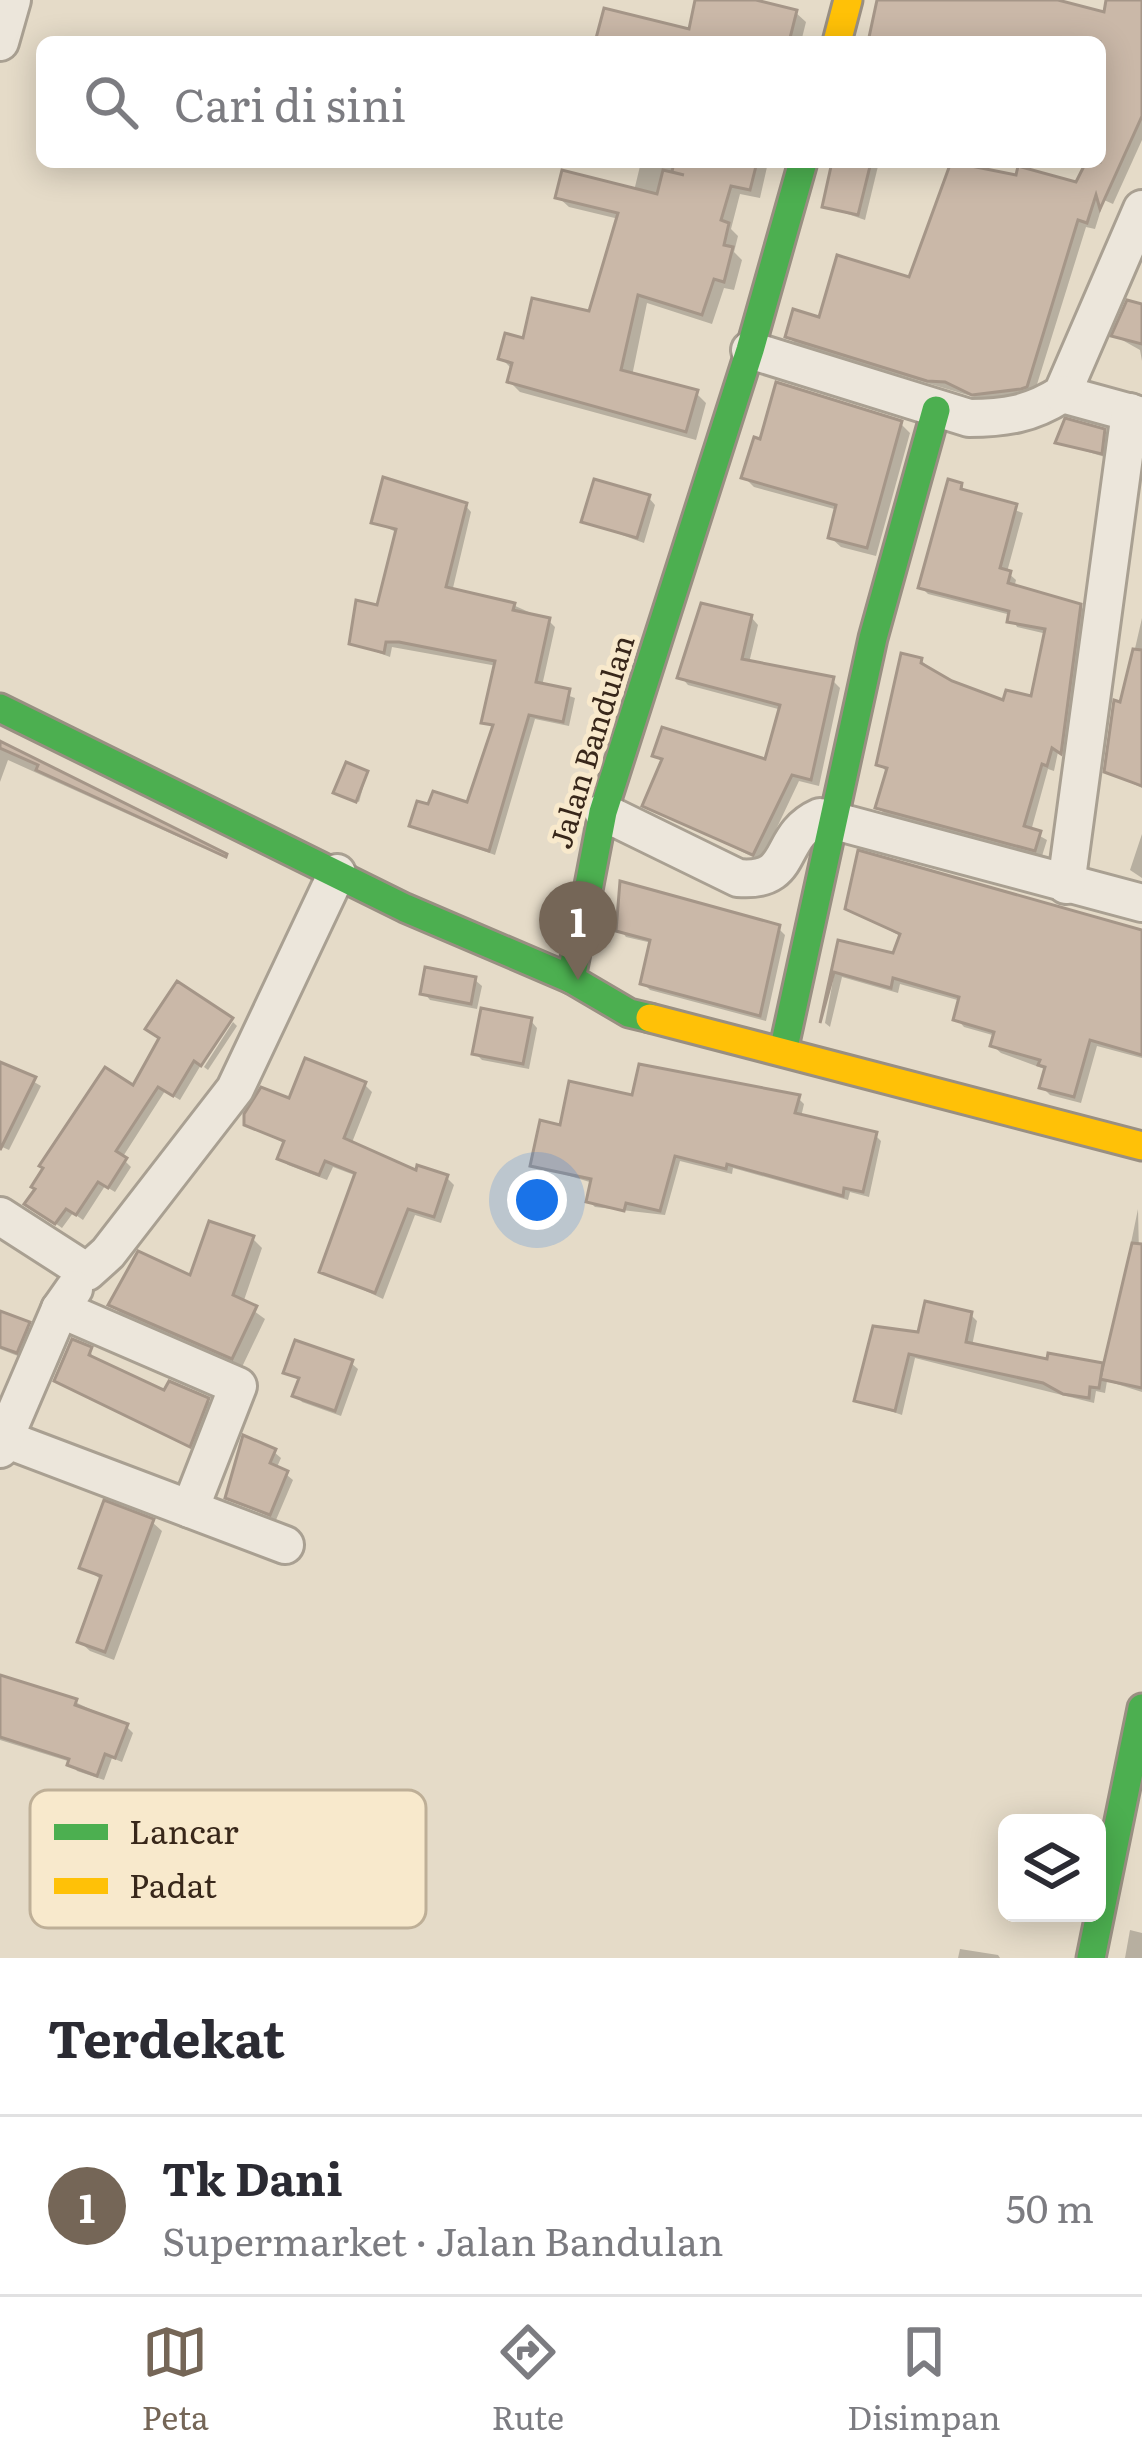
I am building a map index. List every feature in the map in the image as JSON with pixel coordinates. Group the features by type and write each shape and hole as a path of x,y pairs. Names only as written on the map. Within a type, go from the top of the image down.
{"street":[{"path":"0,42 12,0"},
{"path":"839,36 848,0"},
{"name":"Jalan Bandulan","path":"571,979 603,812 750,350 801,168"},
{"path":"750,350 969,418 1006,418 1040,408 1062,394 1138,226"},
{"path":"1062,394 1136,414 1066,885"},
{"path":"783,1052 873,638 936,410"},
{"path":"0,708 338,873 571,979 629,1013 1142,1146"},
{"path":"603,812 738,878 763,880 776,874 795,834 808,823 832,820 1142,903"},
{"path":"285,1546 2,1444 60,1309 87,1272 146,1209 235,1089 338,873"},
{"path":"0,1216 87,1272"},
{"path":"60,1309 238,1386 190,1509"},
{"path":"1091,1958 1142,1708"}],"building":[{"path":"695,0 756,0 797,10 790,36 597,36 604,8 689,29"},
{"path":"877,0 1058,0 1104,12 1106,0 1142,0 1142,116 1100,209 1096,195 1087,223 1078,220 1027,387 972,395 945,382 927,381 785,337 793,309 819,317 837,255 909,277 949,168 1016,175 1018,168 1025,168 1076,182 1083,168 1106,168 1106,36 869,36"},
{"path":"673,168 756,168 750,190 731,186 721,220 729,223 724,245 733,247 724,282 714,279 702,315 638,295 621,370 698,390 686,432 507,382 512,363 498,359 505,333 523,338 532,298 589,311 618,213 555,198 562,170 657,194 663,170 684,175 672,172"},
{"path":"831,168 870,168 858,215 822,207"},
{"path":"1127,300 1142,304 1142,344 1111,336"},
{"path":"776,382 902,421 867,548 828,538 836,505 741,478 754,437 760,439"},
{"path":"1065,418 1105,429 1102,454 1055,443"},
{"path":"383,477 467,503 446,587 515,603 513,610 550,618 536,682 570,689 563,722 529,715 489,851 409,826 417,801 428,804 433,791 467,802 493,725 481,723 495,661 399,642 386,642 384,653 349,644 356,600 377,605 396,529 371,523"},
{"path":"594,479 650,495 637,538 581,522"},
{"path":"948,479 962,483 961,489 1017,504 1000,568 1011,571 1008,583 1081,604 1061,754 1052,748 1047,766 1042,764 1024,826 1041,831 1035,851 875,808 887,768 876,765 901,653 922,658 921,663 952,681 1003,700 1006,690 1031,696 1045,629 1007,622 1009,611 918,588"},
{"path":"701,603 752,615 742,659 834,677 811,780 792,775 753,855 642,806 662,759 652,756 662,727 765,759 780,705 677,678"},
{"path":"1133,649 1142,650 1142,786 1104,772 1114,700 1120,702"},
{"path":"0,741 226,857 36,770 38,765 0,748"},
{"path":"346,762 368,771 356,802 333,793"},
{"path":"858,850 1142,930 1142,1055 1090,1040 1074,1097 1039,1088 1045,1067 1038,1065 1040,1060 990,1046 994,1032 953,1020 959,997 893,978 891,988 834,972 820,1023 838,940 893,953 900,934 845,909"},
{"path":"620,881 780,925 760,1016 640,984 650,940 616,931"},
{"path":"425,967 476,977 471,1004 420,994"},
{"path":"177,981 233,1018 201,1066 194,1061 173,1096 158,1087 116,1151 127,1158 108,1188 98,1182 76,1215 66,1209 55,1224 24,1204 35,1189 31,1187 43,1168 39,1166 105,1067 133,1085 159,1038 145,1029"},
{"path":"481,1008 532,1018 523,1064 472,1054"},
{"path":"305,1058 366,1082 344,1138 416,1170 417,1165 448,1175 434,1217 408,1209 375,1293 319,1272 355,1173 325,1161 319,1175 277,1159 284,1141 244,1125 244,1114 261,1087 289,1098"},
{"path":"0,1062 36,1077 0,1150"},
{"path":"639,1064 800,1095 795,1113 877,1132 863,1192 844,1188 843,1196 727,1164 726,1169 675,1156 660,1211 626,1203 624,1211 586,1202 591,1179 530,1166 540,1120 560,1125 569,1081 632,1095"},
{"path":"209,1221 254,1236 233,1295 257,1306 232,1359 108,1305 138,1251 190,1275"},
{"path":"1132,1243 1142,1244 1142,1388 1100,1379"},
{"path":"925,1301 972,1312 966,1342 1047,1359 1048,1353 1103,1363 1099,1388 1090,1387 1089,1398 1063,1394 1043,1383 909,1354 895,1411 854,1401 873,1326 918,1332"},
{"path":"0,1311 30,1322 17,1353 0,1347"},
{"path":"72,1339 92,1347 89,1355 164,1390 169,1381 209,1398 190,1447 54,1381"},
{"path":"295,1340 353,1360 335,1411 292,1396 299,1378 283,1373"},
{"path":"243,1435 276,1449 270,1463 288,1471 270,1515 225,1498"},
{"path":"104,1500 154,1519 105,1652 77,1642 101,1576 79,1568"},
{"path":"0,1675 77,1699 75,1705 128,1724 115,1758 105,1754 97,1776 67,1765 69,1759 0,1737"}],"traffic: fast":[{"path":"650,1018 629,1013 571,979 603,812 750,350 801,168"},
{"path":"783,1052 873,638 936,410"},
{"path":"0,708 405,908 571,979"},
{"path":"1091,1958 1142,1708"}],"traffic: slow":[{"path":"839,36 848,0"},
{"path":"650,1018 1142,1146"}],"place":[{"name":"Tk Dani","path":"578,980"}]}
